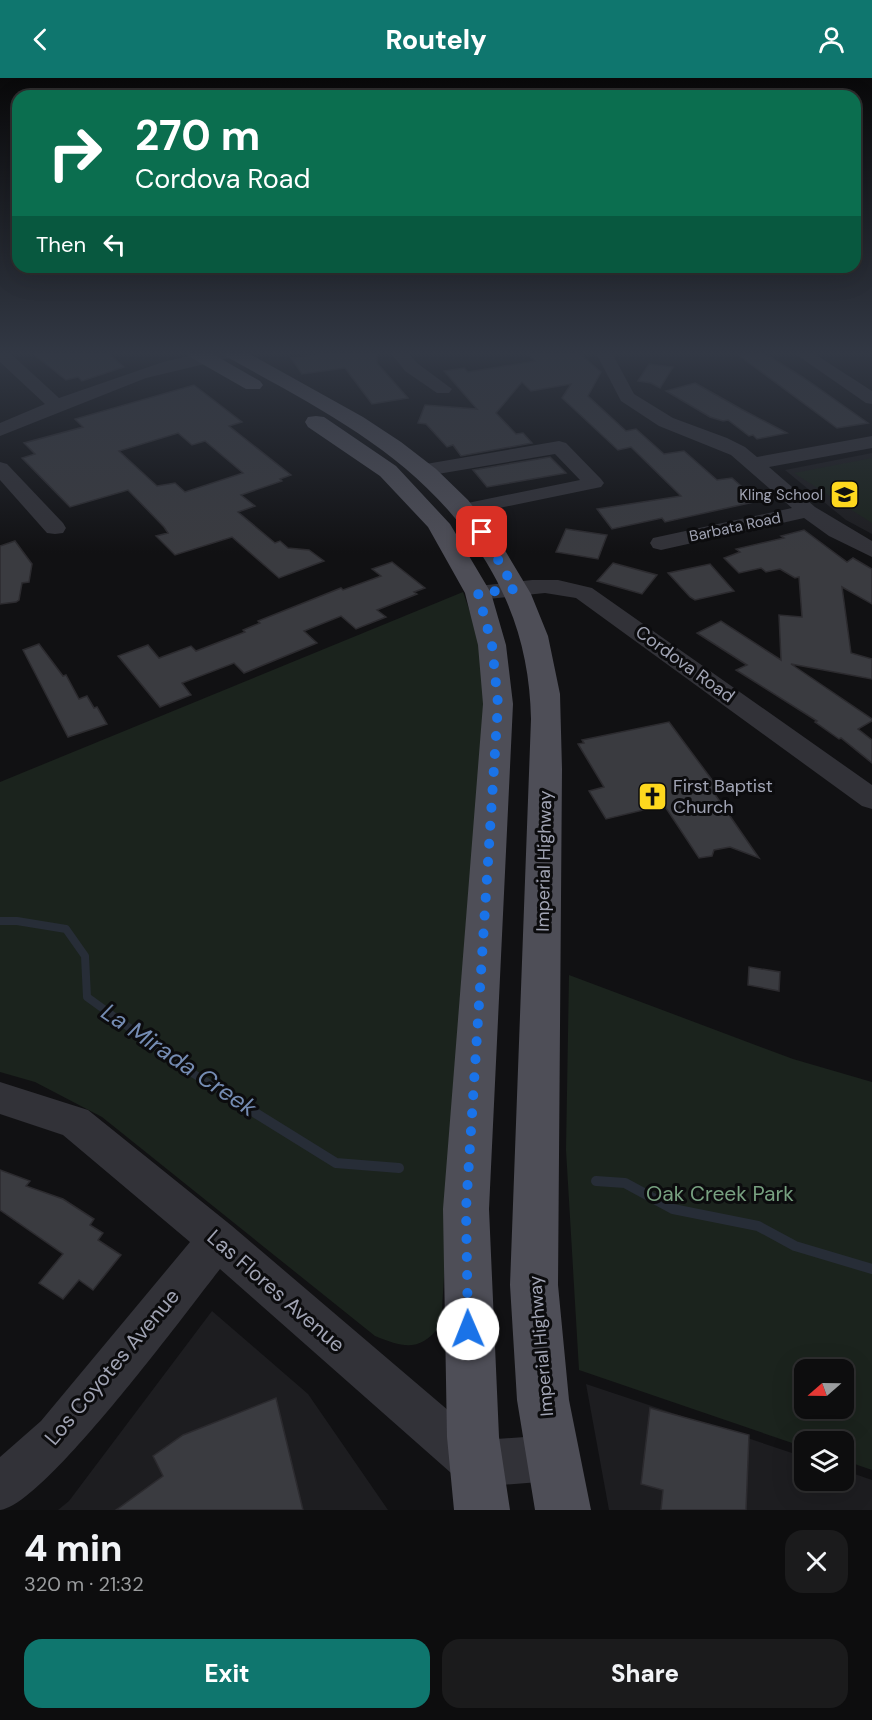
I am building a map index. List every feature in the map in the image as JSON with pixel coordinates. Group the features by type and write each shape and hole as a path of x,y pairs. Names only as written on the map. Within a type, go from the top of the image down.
{"main road":[{"name":"Imperial Highway","path":"313,420 388,471 438,525 535,638 543,670 546,769 534,1286 543,1400 562,1510"},
{"name":"Imperial Highway","path":"354,420 426,470 465,509 494,550 496,591 492,645 498,704 466,1209 468,1329 478,1487"}],"street":[{"path":"0,430 23,420"},
{"path":"662,420 738,451 808,510 837,531 872,550"},
{"path":"754,464 872,442"},
{"path":"426,470 559,447 594,483 465,509"},
{"path":"0,468 55,528"},
{"name":"Barbata Road","path":"661,543 808,510"},
{"name":"Cordova Road","path":"496,591 561,587 584,593 872,800"},
{"name":"Las Flores Avenue","path":"0,1098 75,1122 218,1240 478,1487"},
{"name":"Los Coyotes Avenue","path":"0,1488 57,1437 218,1240"},
{"path":"478,1487 552,1458"}],"shaded area":[{"name":"Kling School","path":"872,453 872,534 846,520 785,470"},
{"path":"212,1311 308,1394 388,1510 58,1510 69,1501"},
{"path":"586,1384 794,1454 794,1491 854,1491 854,1474 872,1480 872,1510 609,1510"}],"green space":[{"name":"Kling School","path":"872,458 872,523 794,473"},
{"path":"463,592 477,632 486,696 466,925 441,1325 426,1340 418,1344 403,1345 375,1336 102,1117 35,1082 0,1072 0,782"},
{"name":"Oak Creek Park","path":"569,975 793,1059 872,1082 872,1470 854,1464 854,1431 794,1431 794,1444 579,1370 566,1150"}],"building":[{"path":"76,420 239,420 242,422 229,426 291,475 280,479 282,481 241,495 255,506 238,512 275,543 280,541 288,548 309,550 324,561 279,578 232,537 175,555 156,536 168,533 164,527 128,490 70,507 22,458 35,454 24,443 83,427","holes":["178,433 192,445 205,441 243,473 185,492 175,483 157,486 119,451"]},
{"path":"419,420 503,420 516,434 523,433 532,443 461,456 453,445 447,447 426,424 418,423"},
{"path":"586,420 614,420 626,431 636,429 664,454 684,451 717,480 732,478 758,501 665,522 662,518 612,529 597,509 681,496 631,447 618,450"},
{"path":"719,420 762,420 787,433 757,439 753,435 749,436 728,420"},
{"path":"826,420 863,420 868,423 837,428"},
{"path":"550,457 566,473 487,487 473,470"},
{"path":"566,529 607,535 598,559 556,552"},
{"path":"804,530 847,562 853,558 872,569 872,604 842,587 851,653 872,659 872,679 791,664 872,719 858,729 872,740 872,763 841,738 839,739 815,722 817,721 736,670 747,665 697,633 721,621 781,660 779,615 802,617 799,577 795,578 780,569 766,572 761,568 739,573 724,558 740,552 736,549 784,538 781,536"},
{"path":"15,541 32,564 29,582 22,583 19,600 0,604 0,546"},
{"path":"392,562 425,588 414,592 417,594 377,610 386,617 356,629 341,616 304,631 317,643 244,673 234,663 182,683 191,695 160,707 118,656 148,645 159,658 191,646 196,651 245,632 243,630 260,623 258,621 341,588 343,590 381,576 372,569"},
{"path":"613,563 657,575 642,594 597,581"},
{"path":"710,564 734,591 695,600 668,573"},
{"path":"39,644 63,676 66,675 79,699 87,696 107,724 68,737 23,650"},
{"path":"669,722 721,792 714,793 759,858 730,847 714,850 712,856 699,858 664,805 606,819 589,791 604,787 578,744 584,743 582,740"},
{"path":"749,967 780,972 779,991 748,985"},
{"path":"0,1170 30,1181 26,1186 63,1199 94,1219 90,1225 103,1233 98,1240 121,1255 93,1290 79,1280 63,1299 39,1283 63,1254 0,1210"},
{"path":"276,1398 303,1510 116,1510 163,1476 153,1456 183,1435"},
{"path":"650,1408 749,1435 746,1510 661,1510 663,1490 641,1484"}],"waterway":[{"name":"La Mirada Creek","path":"0,921 17,921 66,929 85,956 87,997 189,1071 236,1100"},
{"name":"La Mirada Creek","path":"233,1099 336,1163 399,1168"},
{"name":"La Mirada Creek","path":"596,1181 625,1183 673,1209 758,1226 795,1246 872,1269"}],"place":[{"name":"Kling School","path":"844,495"},
{"name":"First Baptist Church","path":"652,796"}],"route":[{"path":"468,1329 466,1209 498,704 492,645 478,593 515,589 482,532"}]}
